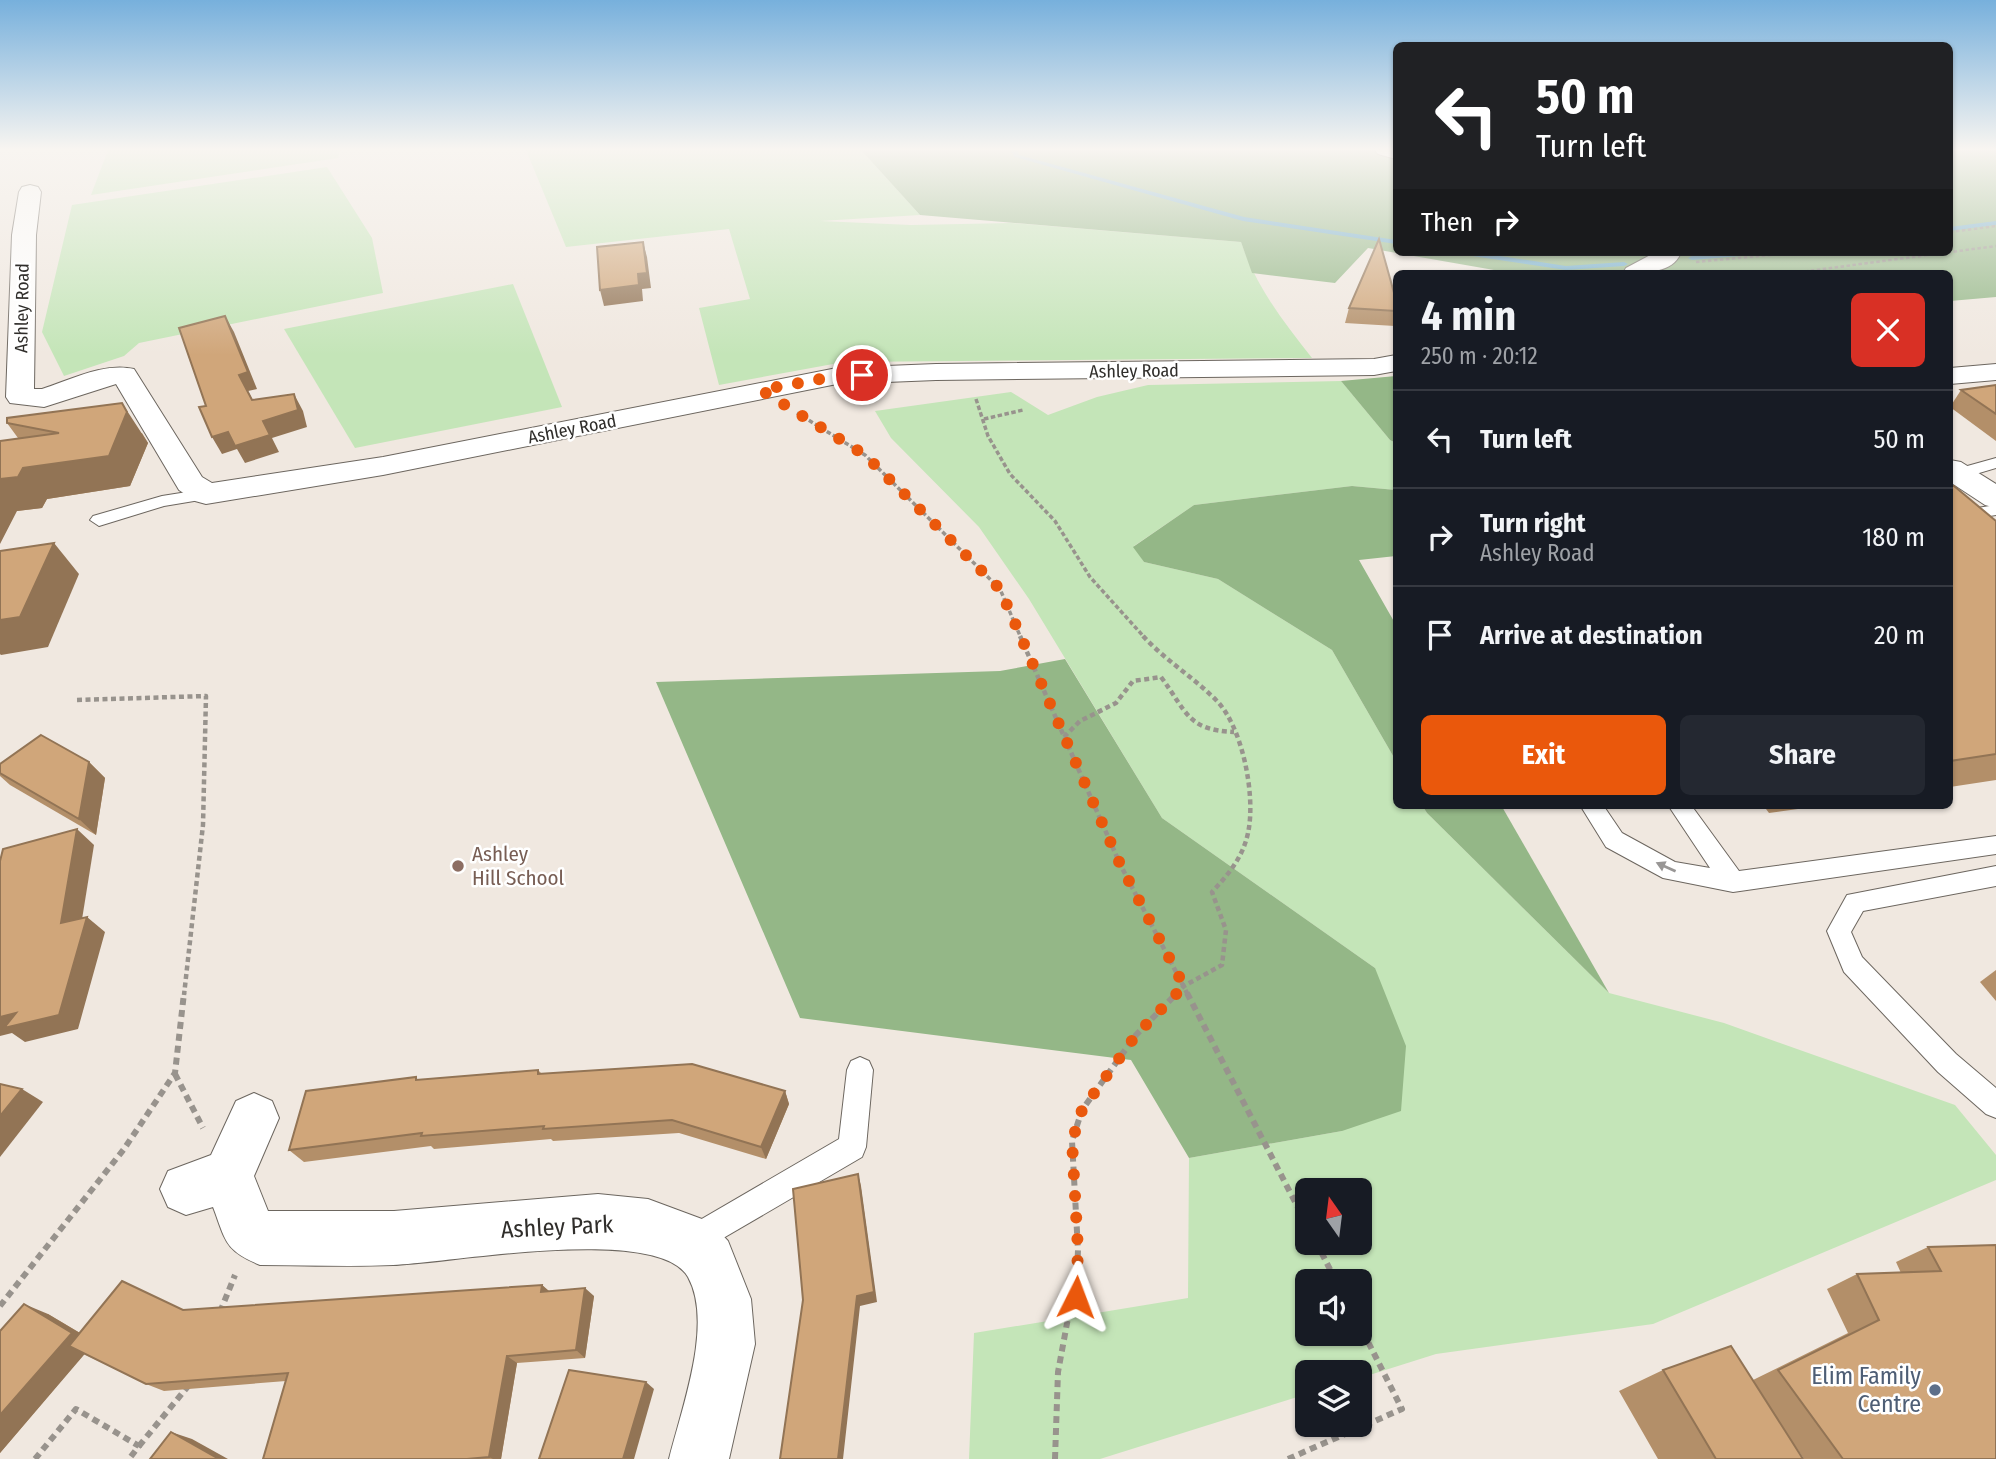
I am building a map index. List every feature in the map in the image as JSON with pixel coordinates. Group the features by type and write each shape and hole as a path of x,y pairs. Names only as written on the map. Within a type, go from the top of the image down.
{"street":[{"name":"Ashley Road","path":"26,218 20,397 44,398 106,377 124,375 190,483 206,494 383,466 837,376 1360,367 1393,349"},
{"path":"1641,270 1668,256"},
{"path":"1953,376 1996,372"},
{"path":"1954,472 1996,498"},
{"path":"254,1118 207,1183 248,1229 260,1238"},
{"name":"Ashley Park","path":"260,1238 394,1238 598,1221 648,1226 691,1241"},
{"path":"691,1241 709,1260 723,1299 727,1344 699,1459"}],"lane":[{"path":"1954,472 1996,464"},
{"path":"99,520 162,501 206,494"},
{"path":"1953,512 1971,514 1996,510"},
{"path":"1594,809 1614,839 1671,871 1732,882 1996,845"},
{"path":"1682,809 1732,882"},
{"path":"1996,876 1855,902 1839,931 1853,964 1947,1063 1996,1105"},
{"path":"691,1241 852,1147 860,1070"}],"path":[{"path":"1953,232 1996,226"},
{"path":"1953,253 1996,246"},
{"path":"1648,270 1768,256"},
{"path":"1818,270 1936,256"},
{"path":"951,372 948,385 954,391 971,392 984,419 988,436 1010,474 1055,521 1090,577 1149,642 1218,702 1234,732 1246,767 1248,833 1234,868 1212,892 1226,930 1222,965 1184,986 1136,1035 1082,1110 1072,1141 1078,1250 1076,1297 1068,1318 1058,1372 1055,1459"},
{"path":"761,390 865,455 1000,589 1120,864 1295,1202"},
{"path":"984,419 1023,410"},
{"path":"1065,737 1080,721 1116,703 1132,681 1161,677 1196,725 1209,731 1234,732"},
{"path":"0,1306 124,1149 175,1073 203,825 206,696 77,699"},
{"path":"217,1319 242,1259 260,1238"},
{"path":"1289,1459 1402,1409 1370,1346"},
{"path":"129,1459 187,1391 192,1379"},
{"path":"35,1459 76,1409 139,1446"}],"green space":[{"path":"69,218 359,218 372,238 383,293 139,343 124,356 64,376 42,332"},
{"path":"554,218 869,218 820,221 911,225 1012,223 1241,242 1263,289 1312,358 844,362 719,385 699,308 750,299 729,229 566,247"},
{"path":"957,218 1393,218 1393,252 1368,248 1335,283 1252,273 1241,242"},
{"path":"1953,218 1996,218 1996,297 1953,301 1953,270 1494,270 1414,256 1953,256"},
{"path":"513,284 562,407 355,448 284,329"},
{"path":"1393,376 1393,442 1390,440 1341,381"},
{"path":"1341,381 1393,442 1393,490 1352,486 1194,505 1134,546 1144,562 1218,579 1332,650 1393,756 1393,809 1424,809 1609,993 1724,1023 1955,1105 1996,1155 1996,1180 1653,1324 1436,1354 1372,1374 1372,1360 1295,1360 1295,1398 1100,1459 969,1459 974,1333 1188,1298 1189,1158 1342,1131 1375,968 1162,818 1029,599 979,527 891,438 875,411 1011,392 1048,415 1097,397 1148,385"},
{"path":"1352,486 1393,490 1393,556 1359,560 1393,620 1393,756 1332,650 1218,579 1144,562 1133,547 1194,505"},
{"path":"1065,659 1162,818 1375,968 1406,1046 1401,1111 1342,1131 1189,1158 1131,1060 800,1018 656,682 1000,671"},
{"path":"1424,809 1503,809 1609,993"}],"building":[{"path":"1379,239 1393,289 1393,311 1349,308"},
{"path":"643,242 647,273 638,274 639,285 600,290 597,247"},
{"path":"225,316 248,372 239,375 252,400 294,394 298,410 263,421 270,435 235,446 228,432 212,437 199,407 206,406 179,328"},
{"path":"1996,385 1996,414 1961,390"},
{"path":"122,403 127,412 109,456 23,468 18,477 0,479 0,441 59,433 7,423 7,418"},
{"path":"1953,486 1996,521 1996,754 1953,761"},
{"path":"54,543 20,617 0,620 0,551"},
{"path":"41,735 89,762 79,819 0,773 0,764"},
{"path":"77,829 61,923 87,917 59,1015 4,1028 16,1013 0,1017 0,861 3,849"},
{"path":"692,1064 785,1091 761,1147 672,1120 543,1129 544,1126 421,1136 422,1133 289,1150 306,1091 416,1077 416,1080 538,1070 538,1074"},
{"path":"0,1084 22,1089 0,1116"},
{"path":"858,1174 874,1292 857,1296 838,1459 780,1459 803,1300 793,1189"},
{"name":"Elim Family Centre","path":"1996,1245 1996,1459 1843,1459 1778,1370 1879,1320 1857,1274 1941,1271 1928,1247"},
{"path":"122,1281 183,1310 542,1285 541,1292 585,1288 576,1350 507,1356 489,1457 263,1459 288,1373 146,1384 69,1346"},
{"path":"24,1304 72,1333 0,1415 0,1331"},
{"path":"1731,1346 1803,1459 1716,1459 1663,1370"},
{"path":"569,1370 646,1382 623,1459 539,1459"},
{"path":"171,1432 219,1459 150,1459"}],"waterway":[{"path":"1240,218 1393,242"},
{"path":"1953,229 1996,223"},
{"path":"1486,256 1566,268 1624,264"},
{"path":"1692,258 1716,256"}],"place":[{"name":"Ashley Hill School","path":"458,866"},
{"name":"Elim Family Centre","path":"1935,1390"}],"route":[{"path":"862,375 837,376 761,390 865,455 1000,589 1120,864 1184,986 1136,1035 1082,1110 1072,1141 1078,1250 1076,1297"}]}
